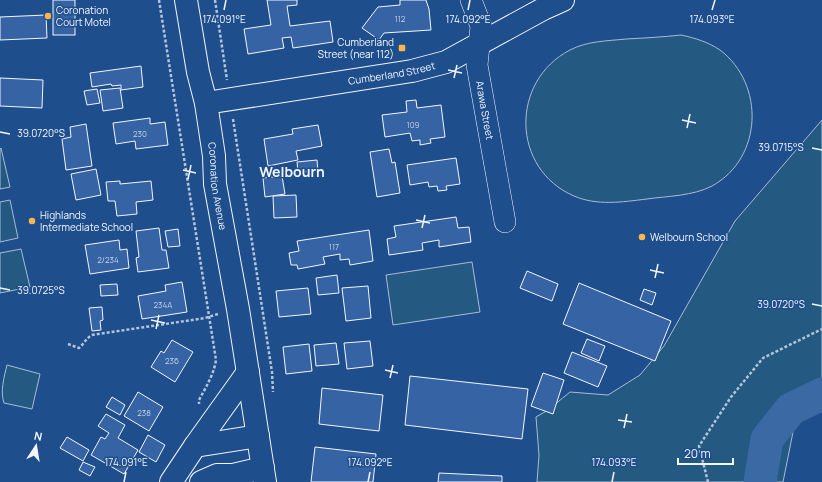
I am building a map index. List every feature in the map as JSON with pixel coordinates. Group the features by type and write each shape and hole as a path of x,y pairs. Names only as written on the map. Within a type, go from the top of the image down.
{"main road":[{"name":"Coronation Avenue","path":"186,0 198,72 206,103 214,156 215,184 238,309 264,475 217,475 201,482"},
{"name":"Cumberland Street","path":"206,103 412,71 446,62 543,9 563,0"},
{"path":"172,482 195,446 248,372"},
{"path":"195,446 258,436"}],"street":[{"name":"Arawa Street","path":"471,0 481,26 480,44 476,65 505,222"}],"path":[{"path":"159,0 216,360 215,367 199,400 200,410"},
{"path":"215,0 227,78"},
{"path":"233,122 272,372 273,398"},
{"path":"68,344 79,348 92,335 209,317 238,309"},
{"path":"708,482 699,446 730,397 763,358 822,329"}],"shaded area":[{"path":"681,35 691,37 720,50 735,64 745,82 751,101 752,120 749,140 741,158 729,174 712,186 697,192 619,202 601,202 583,199 574,196 553,183 538,166 529,146 526,124 528,103 536,82 550,64 570,50 590,43"},
{"path":"822,120 822,404 794,427 783,482 537,482 539,455 536,417 548,410 570,392 608,395 640,375 664,346 735,221"},
{"path":"1,148 10,187 0,189 0,149"},
{"path":"10,200 18,238 0,242 0,202"},
{"path":"21,249 30,287 0,293 0,253"},
{"path":"472,262 480,312 393,325 386,275"},
{"path":"7,365 40,374 32,409 4,403 2,389"}],"building":[{"path":"53,0 75,0 75,35 53,35"},
{"path":"267,0 297,0 297,5 287,6 290,26 330,21 333,42 293,48 291,37 282,38 284,48 248,54 244,29 271,25"},
{"path":"400,0 426,0 429,9 431,30 384,33 379,40 362,28 378,7 400,5"},
{"path":"46,15 47,38 0,40 0,17"},
{"path":"141,66 143,87 121,90 121,85 112,86 111,84 92,87 90,73"},
{"path":"0,78 43,80 42,108 0,106"},
{"path":"120,88 123,108 103,111 100,90"},
{"path":"97,89 100,103 87,105 84,91"},
{"path":"416,100 417,108 441,105 445,137 430,139 431,143 420,145 420,140 412,141 410,133 385,137 382,115 407,112 406,101"},
{"path":"150,118 150,124 165,122 168,145 136,149 135,141 116,144 113,123"},
{"path":"86,124 92,166 66,170 62,139 71,137 70,127"},
{"path":"318,125 322,146 296,151 298,160 268,166 264,139 293,134 292,129"},
{"path":"389,149 392,163 395,162 400,193 377,197 370,152"},
{"path":"456,158 460,184 446,186 447,190 438,191 437,186 429,187 428,182 410,185 407,165"},
{"path":"317,160 318,171 298,172 297,162"},
{"path":"96,169 101,195 76,200 71,174"},
{"path":"282,176 285,194 265,197 263,178"},
{"path":"120,181 120,184 151,181 153,200 136,202 137,214 117,216 115,201 108,201 106,182"},
{"path":"296,195 297,217 274,218 273,196"},
{"path":"456,217 458,228 469,227 471,242 439,247 439,240 422,243 423,250 389,255 387,239 396,237 394,226"},
{"path":"159,228 162,250 166,250 169,268 138,272 136,258 139,257 136,231"},
{"path":"178,229 180,246 168,247 165,231"},
{"path":"369,230 373,261 350,265 349,259 340,260 340,254 323,257 325,264 298,269 297,265 291,265 289,253 299,251 297,241"},
{"path":"119,240 120,250 127,249 129,268 90,274 85,245"},
{"path":"527,271 558,284 552,301 520,288"},
{"path":"337,275 339,293 318,295 316,278"},
{"path":"182,282 187,312 142,319 138,296 166,291 165,285"},
{"path":"579,283 671,321 655,361 563,324"},
{"path":"117,284 118,295 101,296 100,285"},
{"path":"368,286 371,318 346,321 342,288"},
{"path":"308,288 311,314 279,317 276,291"},
{"path":"644,289 656,293 652,305 640,300"},
{"path":"102,307 103,320 100,321 101,330 92,331 89,308"},
{"path":"587,339 605,346 599,361 581,353"},
{"path":"172,340 193,352 175,382 151,367 161,351 164,353"},
{"path":"370,341 373,366 347,369 344,343"},
{"path":"336,343 339,364 316,366 314,345"},
{"path":"309,344 312,371 286,374 283,347"},
{"path":"572,352 607,366 598,387 564,373"},
{"path":"543,373 564,380 553,414 531,406"},
{"path":"410,376 528,389 522,439 405,425"},
{"path":"322,388 383,395 379,431 319,424"},
{"path":"138,392 163,407 149,431 124,416"},
{"path":"112,397 125,405 120,415 106,407"},
{"path":"106,414 125,425 118,438 138,450 124,474 91,455 101,437 105,439 109,433 98,426"},
{"path":"148,435 165,445 156,462 139,452"},
{"path":"67,437 89,450 83,461 60,448"},
{"path":"315,447 376,454 373,482 311,482"},
{"path":"83,462 95,467 90,476 79,470"},
{"path":"439,473 502,476 502,482 438,482"}],"waterway":[{"path":"760,482 767,439 791,409 822,394"}],"place":[{"name":"Coronation Court Motel","path":"48,16"},
{"name":"Cumberland Street (near 112)","path":"402,48"},
{"name":"Highlands Intermediate School","path":"32,221"},
{"name":"Welbourn School","path":"642,237"}],"district":[{"name":"Welbourn","path":"292,171"}]}
